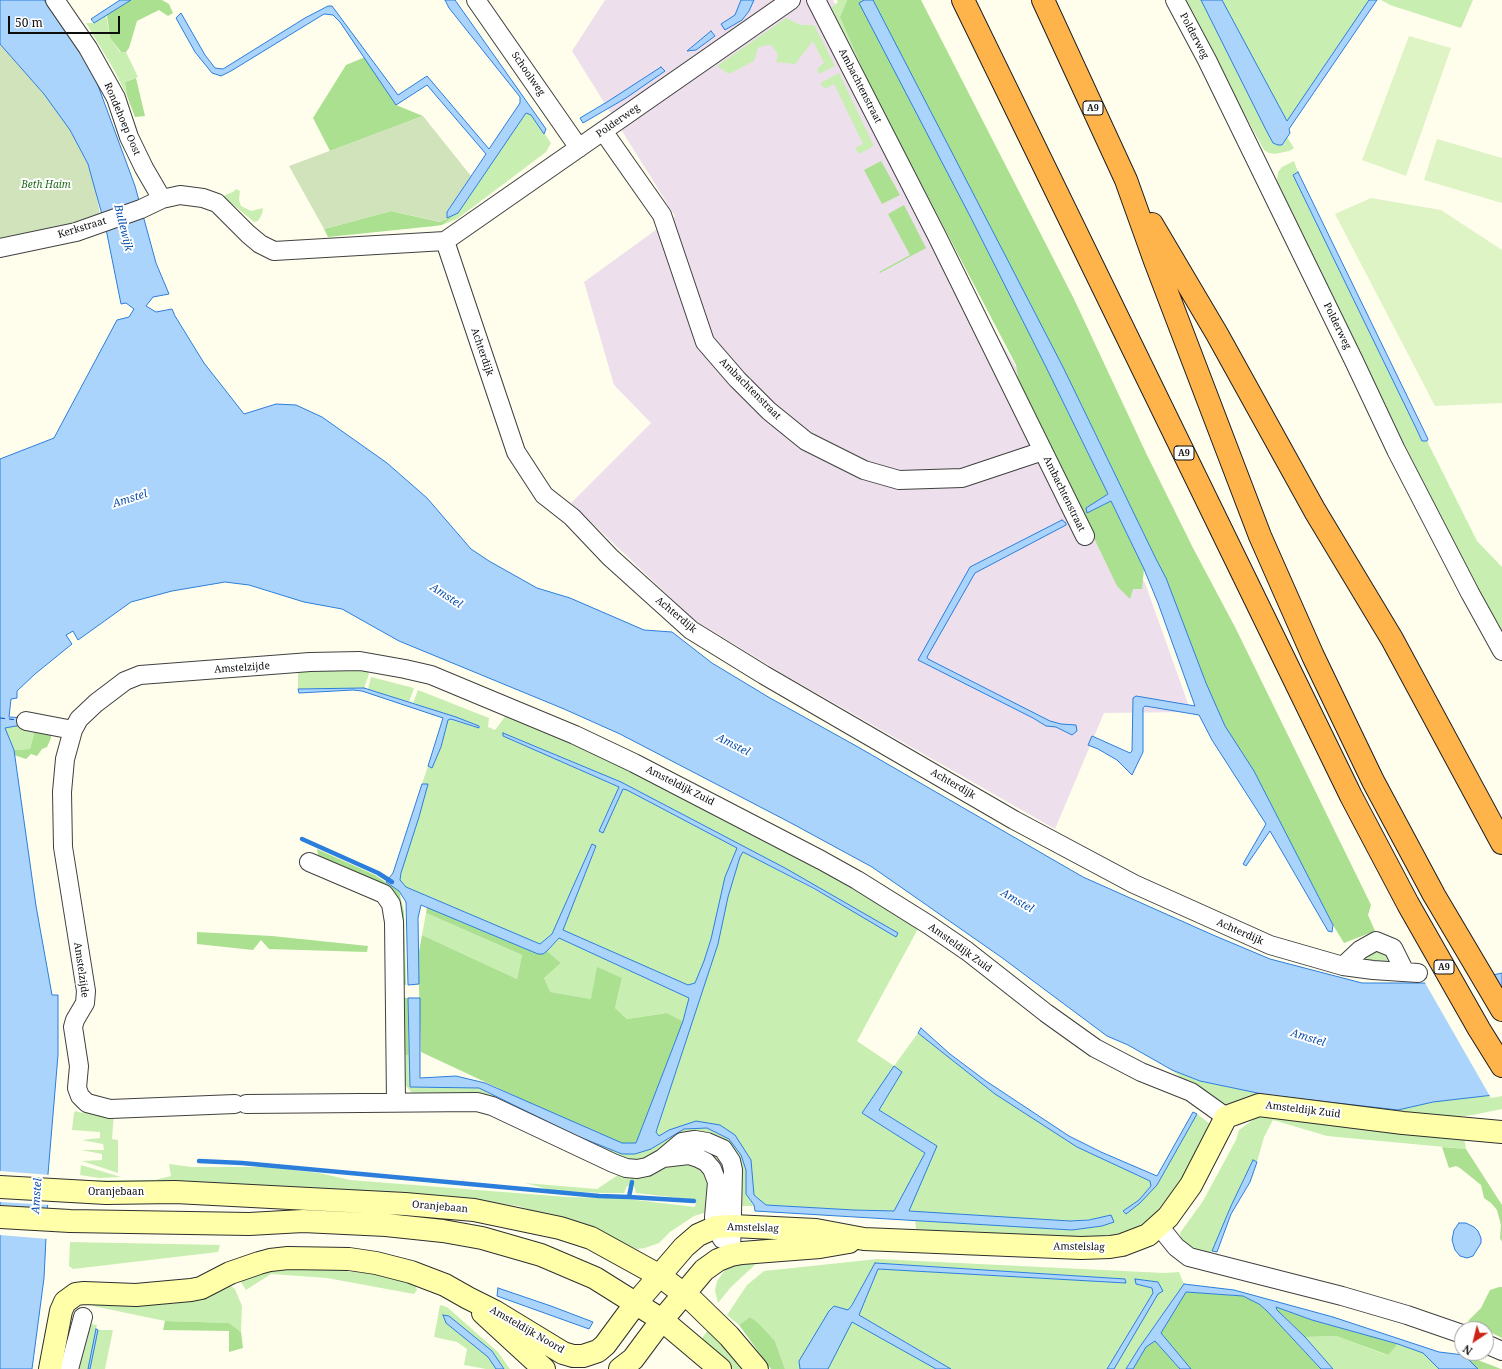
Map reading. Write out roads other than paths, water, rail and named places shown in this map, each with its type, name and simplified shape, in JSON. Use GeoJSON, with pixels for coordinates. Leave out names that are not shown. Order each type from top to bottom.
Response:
{"type":"FeatureCollection","features":[{"type":"Feature","properties":{"kind":"highway","name":"A9"},"geometry":{"type":"LineString","coordinates":[[963,0],[1350,796],[1408,904],[1479,1029],[1502,1066]]}},
{"type":"Feature","properties":{"kind":"highway","name":"A9"},"geometry":{"type":"LineString","coordinates":[[1043,0],[1126,180],[1155,261],[1260,536],[1314,656],[1367,767],[1434,895],[1502,1010]]}},
{"type":"Feature","properties":{"kind":"highway","name":"A9"},"geometry":{"type":"LineString","coordinates":[[1126,180],[1217,334],[1315,511],[1392,639],[1501,841]]}},
{"type":"Feature","properties":{"kind":"street","name":"Rondehoep Oost"},"geometry":{"type":"LineString","coordinates":[[55,0],[88,48],[116,98],[129,137],[144,168],[162,199]]}},
{"type":"Feature","properties":{"kind":"street","name":"Schoolweg"},"geometry":{"type":"LineString","coordinates":[[476,0],[579,148]]}},
{"type":"Feature","properties":{"kind":"street","name":"Polderweg"},"geometry":{"type":"LineString","coordinates":[[445,241],[791,0]]}},
{"type":"Feature","properties":{"kind":"street","name":"Ambachtenstraat"},"geometry":{"type":"LineString","coordinates":[[816,0],[943,249],[1085,536]]}},
{"type":"Feature","properties":{"kind":"street","name":"Polderweg"},"geometry":{"type":"LineString","coordinates":[[1175,0],[1214,74],[1396,450],[1470,593],[1502,651]]}},
{"type":"Feature","properties":{"kind":"street","name":"Ambachtenstraat"},"geometry":{"type":"LineString","coordinates":[[603,131],[662,215],[705,342],[769,411],[806,441],[864,470],[899,480],[962,478],[1043,451]]}},
{"type":"Feature","properties":{"kind":"street"},"geometry":{"type":"LineString","coordinates":[[162,199],[180,195],[203,198],[217,203],[248,234],[260,244],[274,251],[445,241]]}},
{"type":"Feature","properties":{"kind":"street","name":"Kerkstraat"},"geometry":{"type":"LineString","coordinates":[[0,248],[76,232],[141,209],[162,199]]}},
{"type":"Feature","properties":{"kind":"street","name":"Achterdijk"},"geometry":{"type":"LineString","coordinates":[[445,241],[516,452],[544,494],[572,517],[610,557],[692,630],[771,679],[1008,816],[1134,884],[1270,945],[1343,966],[1373,970],[1411,972],[1393,948],[1376,941],[1360,950],[1343,966]]}},
{"type":"Feature","properties":{"kind":"street","name":"Amstelzijde"},"geometry":{"type":"LineString","coordinates":[[431,675],[360,661],[310,662],[140,675],[125,681],[96,703],[79,719],[73,730],[65,759],[62,792],[63,847],[86,991],[86,1003],[75,1020],[73,1027],[79,1066],[77,1088],[80,1096],[87,1102],[110,1109],[240,1104],[477,1102],[485,1104],[626,1168],[636,1169],[647,1167],[662,1158],[682,1142],[695,1140],[707,1142],[723,1149],[731,1161],[733,1170],[724,1227],[731,1255]]}},
{"type":"Feature","properties":{"kind":"street","name":"Amsteldijk Zuid"},"geometry":{"type":"LineString","coordinates":[[431,675],[575,735],[640,766],[857,880],[929,925],[967,951],[1046,1013],[1095,1048],[1141,1072],[1191,1092],[1226,1117],[1259,1105],[1403,1123],[1502,1132]]}},
{"type":"Feature","properties":{"kind":"street"},"geometry":{"type":"LineString","coordinates":[[26,721],[73,730]]}},
{"type":"Feature","properties":{"kind":"street"},"geometry":{"type":"LineString","coordinates":[[309,862],[384,894],[391,904],[394,922],[396,1102]]}},
{"type":"Feature","properties":{"kind":"street","name":"Amstelslag"},"geometry":{"type":"LineString","coordinates":[[636,1304],[660,1276],[668,1263],[684,1247],[698,1235],[724,1227],[816,1230],[864,1239],[1081,1248],[1122,1245],[1148,1235],[1168,1217],[1177,1206],[1191,1185],[1226,1117]]}},
{"type":"Feature","properties":{"kind":"street","name":"Oranjebaan"},"geometry":{"type":"LineString","coordinates":[[0,1187],[71,1192],[175,1192],[406,1204],[474,1210],[560,1228],[591,1238],[660,1276],[693,1301],[730,1336],[757,1369]]}},
{"type":"Feature","properties":{"kind":"street"},"geometry":{"type":"LineString","coordinates":[[0,1217],[70,1221],[249,1224],[303,1221],[386,1225],[443,1231],[482,1238],[541,1255],[595,1278],[662,1320],[720,1369]]}},
{"type":"Feature","properties":{"kind":"street"},"geometry":{"type":"LineString","coordinates":[[1159,1226],[1176,1247],[1189,1257],[1350,1298],[1454,1331]]}},
{"type":"Feature","properties":{"kind":"street","name":"Amstelslag"},"geometry":{"type":"LineString","coordinates":[[662,1320],[704,1270],[718,1260],[742,1253],[820,1247],[864,1239]]}},
{"type":"Feature","properties":{"kind":"street","name":"Amsteldijk Noord"},"geometry":{"type":"LineString","coordinates":[[50,1369],[61,1311],[65,1302],[76,1294],[136,1295],[191,1290],[215,1282],[230,1273],[270,1260],[288,1258],[349,1259],[376,1263],[427,1277],[507,1317],[554,1348],[573,1356],[583,1356],[598,1351],[605,1345],[636,1304]]}},
{"type":"Feature","properties":{"kind":"street","name":"Amsteldijk Noord"},"geometry":{"type":"LineString","coordinates":[[468,1298],[490,1321],[544,1369]]}},
{"type":"Feature","properties":{"kind":"street"},"geometry":{"type":"LineString","coordinates":[[69,1369],[83,1316]]}},
{"type":"Feature","properties":{"kind":"street"},"geometry":{"type":"LineString","coordinates":[[620,1369],[634,1359],[662,1320]]}},
{"type":"Feature","properties":{"kind":"water"},"geometry":{"type":"Polygon","coordinates":[[[0,0],[44,0],[93,72],[135,186],[156,263],[169,294],[153,297],[146,306],[156,312],[172,309],[204,363],[244,414],[276,404],[296,405],[322,417],[387,463],[427,498],[471,549],[489,561],[537,588],[570,598],[644,630],[672,632],[712,663],[770,698],[1083,877],[1213,935],[1270,959],[1362,983],[1430,983],[1443,986],[1502,973],[1502,1094],[1433,1102],[1398,1110],[1267,1095],[1200,1081],[1172,1070],[1128,1045],[1107,1036],[1001,957],[872,867],[620,734],[564,709],[399,641],[342,609],[304,602],[249,585],[225,582],[172,591],[131,602],[78,640],[73,631],[66,635],[72,644],[35,674],[17,691],[17,698],[11,699],[9,717],[27,718],[26,726],[5,728],[14,750],[36,906],[52,995],[58,995],[58,1055],[47,1186],[48,1198],[44,1278],[32,1369],[0,1369],[0,459],[54,438],[117,320],[129,317],[134,309],[126,303],[121,304],[106,229],[88,164],[70,130],[44,94],[0,44],[0,0]]]}},
{"type":"Feature","properties":{"kind":"water"},"geometry":{"type":"Polygon","coordinates":[[[120,0],[131,0],[94,23],[91,19],[120,0]]]}},
{"type":"Feature","properties":{"kind":"water"},"geometry":{"type":"Polygon","coordinates":[[[445,0],[455,0],[546,129],[544,134],[531,115],[526,113],[458,213],[447,218],[447,212],[486,154],[427,85],[396,105],[340,22],[333,15],[324,14],[221,76],[212,73],[195,52],[176,18],[181,13],[205,55],[215,68],[223,69],[305,18],[328,6],[332,6],[398,95],[427,76],[489,149],[520,103],[520,97],[449,8],[445,0]]]}},
{"type":"Feature","properties":{"kind":"water"},"geometry":{"type":"Polygon","coordinates":[[[741,0],[754,0],[749,11],[742,20],[725,30],[721,24],[735,15],[741,0]]]}},
{"type":"Feature","properties":{"kind":"water"},"geometry":{"type":"Polygon","coordinates":[[[864,0],[873,0],[1063,367],[1166,578],[1206,683],[1225,726],[1254,771],[1333,925],[1332,932],[1328,931],[1270,831],[1246,866],[1243,864],[1266,824],[1212,740],[1199,715],[1145,706],[1143,708],[1143,752],[1132,775],[1117,760],[1088,745],[1092,736],[1130,753],[1132,751],[1133,698],[1136,696],[1195,706],[1158,603],[1144,569],[1111,501],[1087,513],[1086,508],[1108,494],[971,218],[859,3],[864,0]]]}},
{"type":"Feature","properties":{"kind":"water"},"geometry":{"type":"Polygon","coordinates":[[[1201,0],[1222,0],[1287,121],[1369,0],[1377,0],[1289,129],[1290,133],[1282,145],[1278,145],[1273,143],[1265,128],[1201,0]]]}},
{"type":"Feature","properties":{"kind":"water"},"geometry":{"type":"Polygon","coordinates":[[[711,31],[715,36],[696,50],[687,51],[711,31]]]}},
{"type":"Feature","properties":{"kind":"water"},"geometry":{"type":"Polygon","coordinates":[[[661,67],[665,71],[626,98],[583,123],[580,118],[661,67]]]}},
{"type":"Feature","properties":{"kind":"water"},"geometry":{"type":"Polygon","coordinates":[[[1298,172],[1428,439],[1427,441],[1422,441],[1293,175],[1298,172]]]}},
{"type":"Feature","properties":{"kind":"water"},"geometry":{"type":"Polygon","coordinates":[[[1062,520],[1066,523],[1066,525],[975,573],[927,657],[928,659],[1050,721],[1061,724],[1076,725],[1077,731],[1072,735],[1056,727],[1046,726],[918,660],[970,567],[1062,520]]]}},
{"type":"Feature","properties":{"kind":"water"},"geometry":{"type":"Polygon","coordinates":[[[364,688],[456,717],[479,726],[479,728],[451,719],[448,720],[441,747],[432,768],[428,766],[443,718],[362,691],[353,690],[299,693],[298,689],[364,688]]]}},
{"type":"Feature","properties":{"kind":"water"},"geometry":{"type":"Polygon","coordinates":[[[503,733],[621,782],[785,868],[898,933],[896,937],[815,889],[743,852],[740,857],[728,897],[718,944],[656,1132],[659,1136],[669,1130],[696,1121],[720,1125],[735,1135],[751,1160],[754,1195],[766,1205],[894,1211],[925,1153],[862,1113],[894,1066],[902,1072],[879,1110],[937,1146],[909,1211],[1070,1221],[1089,1220],[1111,1215],[1114,1222],[1102,1226],[1072,1230],[755,1211],[754,1205],[746,1194],[746,1170],[741,1155],[729,1139],[707,1128],[684,1129],[651,1149],[635,1154],[622,1154],[577,1136],[479,1088],[410,1087],[408,998],[420,998],[420,1078],[456,1076],[485,1083],[622,1143],[636,1143],[683,1021],[689,998],[559,938],[547,951],[543,954],[538,954],[421,905],[418,918],[419,984],[408,985],[406,902],[399,891],[386,882],[393,873],[422,784],[428,784],[401,873],[400,880],[406,887],[540,944],[552,934],[592,844],[596,846],[563,930],[688,985],[695,983],[704,961],[711,939],[725,877],[737,848],[623,789],[603,833],[599,831],[619,787],[503,736],[503,733]]]}},
{"type":"Feature","properties":{"kind":"water"},"geometry":{"type":"Polygon","coordinates":[[[921,1028],[950,1054],[986,1081],[1069,1136],[1101,1152],[1157,1176],[1193,1112],[1197,1114],[1157,1185],[1140,1203],[1126,1214],[1123,1211],[1139,1200],[1151,1186],[1150,1181],[1077,1147],[995,1094],[918,1033],[921,1028]]]}},
{"type":"Feature","properties":{"kind":"water"},"geometry":{"type":"Polygon","coordinates":[[[1253,1160],[1257,1162],[1250,1182],[1231,1214],[1217,1252],[1212,1251],[1231,1206],[1253,1160]]]}},
{"type":"Feature","properties":{"kind":"water"},"geometry":{"type":"Polygon","coordinates":[[[1459,1223],[1466,1223],[1474,1227],[1478,1231],[1481,1238],[1481,1243],[1473,1256],[1467,1258],[1460,1256],[1455,1250],[1452,1240],[1454,1230],[1459,1223]]]}},
{"type":"Feature","properties":{"kind":"water"},"geometry":{"type":"Polygon","coordinates":[[[875,1263],[1125,1279],[1126,1283],[878,1269],[859,1315],[951,1369],[936,1369],[852,1322],[828,1369],[800,1369],[799,1361],[829,1311],[834,1306],[848,1310],[875,1263]]]}},
{"type":"Feature","properties":{"kind":"water"},"geometry":{"type":"Polygon","coordinates":[[[1135,1279],[1158,1282],[1163,1291],[1158,1294],[1114,1369],[1107,1369],[1153,1293],[1152,1288],[1136,1284],[1135,1279]]]}},
{"type":"Feature","properties":{"kind":"water"},"geometry":{"type":"Polygon","coordinates":[[[1184,1284],[1234,1290],[1333,1317],[1439,1352],[1454,1354],[1454,1361],[1470,1361],[1478,1369],[1439,1369],[1423,1353],[1398,1344],[1312,1320],[1276,1307],[1277,1310],[1305,1337],[1333,1369],[1321,1369],[1259,1304],[1243,1296],[1186,1292],[1161,1333],[1191,1369],[1180,1369],[1155,1341],[1146,1347],[1133,1369],[1126,1369],[1184,1284]]]}},
{"type":"Feature","properties":{"kind":"water"},"geometry":{"type":"Polygon","coordinates":[[[498,1288],[593,1322],[589,1329],[497,1296],[498,1288]]]}},
{"type":"Feature","properties":{"kind":"water"},"geometry":{"type":"Polygon","coordinates":[[[443,1315],[449,1316],[492,1351],[504,1369],[496,1369],[488,1357],[446,1323],[443,1315]]]}},
{"type":"Feature","properties":{"kind":"water"},"geometry":{"type":"Polygon","coordinates":[[[96,1329],[98,1330],[90,1369],[88,1369],[96,1329]]]}},
{"type":"Feature","properties":{"kind":"waterway"},"geometry":{"type":"LineString","coordinates":[[302,839],[378,873],[392,882]]}},
{"type":"Feature","properties":{"kind":"waterway"},"geometry":{"type":"LineString","coordinates":[[199,1161],[242,1163],[599,1196],[694,1201]]}},
{"type":"Feature","properties":{"kind":"waterway"},"geometry":{"type":"LineString","coordinates":[[629,1197],[632,1182]]}},
{"type":"Feature","properties":{"kind":"park label","name":"Beth Haim"},"geometry":{"type":"Point","coordinates":[46,185]}},
{"type":"Feature","properties":{"kind":"water label","name":"Bullewijk"},"geometry":{"type":"Point","coordinates":[123,228]}},
{"type":"Feature","properties":{"kind":"water label","name":"Amstel"},"geometry":{"type":"Point","coordinates":[130,499]}},
{"type":"Feature","properties":{"kind":"water label","name":"Amstel"},"geometry":{"type":"Point","coordinates":[446,596]}},
{"type":"Feature","properties":{"kind":"water label","name":"Amstel"},"geometry":{"type":"Point","coordinates":[733,745]}},
{"type":"Feature","properties":{"kind":"water label","name":"Amstel"},"geometry":{"type":"Point","coordinates":[1017,901]}},
{"type":"Feature","properties":{"kind":"water label","name":"Amstel"},"geometry":{"type":"Point","coordinates":[1308,1038]}},
{"type":"Feature","properties":{"kind":"water label","name":"Amstel"},"geometry":{"type":"Point","coordinates":[37,1196]}}]}
